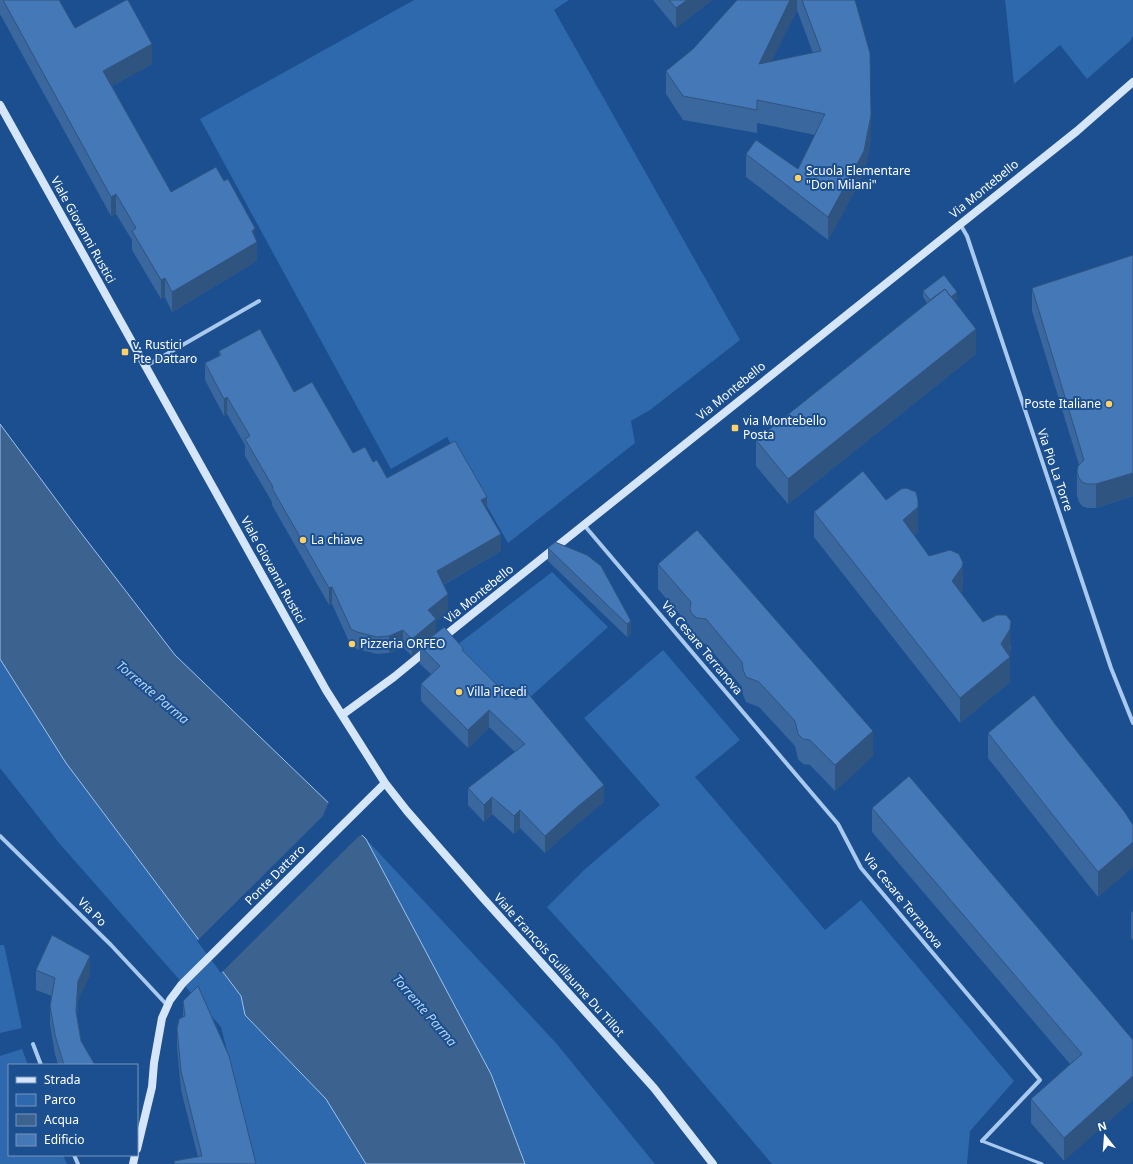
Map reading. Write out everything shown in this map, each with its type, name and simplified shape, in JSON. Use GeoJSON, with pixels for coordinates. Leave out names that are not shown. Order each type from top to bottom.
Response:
{"type":"FeatureCollection","features":[{"type":"Feature","properties":{"kind":"street","name":"Via Montebello"},"geometry":{"type":"LineString","coordinates":[[342,715],[390,680],[434,645],[1091,119],[1133,82]]}},
{"type":"Feature","properties":{"kind":"street","name":"Viale Giovanni Rustici"},"geometry":{"type":"LineString","coordinates":[[0,105],[326,690],[385,783]]}},
{"type":"Feature","properties":{"kind":"street","name":"Via Pio La Torre"},"geometry":{"type":"LineString","coordinates":[[959,224],[967,236],[1112,668],[1133,723]]}},
{"type":"Feature","properties":{"kind":"street"},"geometry":{"type":"LineString","coordinates":[[146,366],[259,300]]}},
{"type":"Feature","properties":{"kind":"street","name":"Via Cesare Terranova"},"geometry":{"type":"LineString","coordinates":[[584,524],[838,824],[861,868],[1040,1080],[982,1141]]}},
{"type":"Feature","properties":{"kind":"street","name":"Ponte Dattaro"},"geometry":{"type":"LineString","coordinates":[[138,1145],[150,1094],[161,1025],[170,1000],[182,984],[385,783]]}},
{"type":"Feature","properties":{"kind":"street","name":"Viale Francois Guillaume Du Tillot"},"geometry":{"type":"LineString","coordinates":[[385,783],[407,811],[654,1088],[713,1164]]}},
{"type":"Feature","properties":{"kind":"street","name":"Via Po"},"geometry":{"type":"LineString","coordinates":[[0,836],[106,940],[167,1006]]}},
{"type":"Feature","properties":{"kind":"street"},"geometry":{"type":"LineString","coordinates":[[34,1044],[41,1064]]}},
{"type":"Feature","properties":{"kind":"lane","name":"Via Cesare Terranova"},"geometry":{"type":"LineString","coordinates":[[982,1141],[1042,1164]]}},
{"type":"Feature","properties":{"kind":"green space"},"geometry":{"type":"Polygon","coordinates":[[[414,0],[569,0],[554,10],[740,340],[650,410],[631,421],[635,443],[508,543],[447,437],[391,469],[200,119],[414,0]]]}},
{"type":"Feature","properties":{"kind":"green space"},"geometry":{"type":"Polygon","coordinates":[[[1005,0],[1133,0],[1133,36],[1130,41],[1087,79],[1060,45],[1014,84],[1005,0]]]}},
{"type":"Feature","properties":{"kind":"green space"},"geometry":{"type":"Polygon","coordinates":[[[552,572],[608,627],[518,708],[453,648],[552,572]]]}},
{"type":"Feature","properties":{"kind":"green space"},"geometry":{"type":"Polygon","coordinates":[[[663,650],[740,740],[695,777],[825,930],[861,900],[1014,1081],[970,1131],[967,1164],[772,1164],[657,1029],[547,907],[584,870],[660,805],[584,718],[663,650]]]}},
{"type":"Feature","properties":{"kind":"green space"},"geometry":{"type":"Polygon","coordinates":[[[0,659],[66,763],[241,996],[245,1015],[326,1099],[366,1164],[256,1164],[221,1027],[59,843],[0,768],[0,659]]]}},
{"type":"Feature","properties":{"kind":"green space"},"geometry":{"type":"Polygon","coordinates":[[[366,839],[556,1043],[655,1164],[525,1164],[491,1074],[366,839]]]}},
{"type":"Feature","properties":{"kind":"green space"},"geometry":{"type":"Polygon","coordinates":[[[0,945],[4,945],[22,1028],[0,1033],[0,945]]]}},
{"type":"Feature","properties":{"kind":"green space"},"geometry":{"type":"Polygon","coordinates":[[[22,1049],[28,1064],[8,1064],[8,1156],[63,1156],[67,1164],[0,1164],[0,1056],[22,1049]]]}},
{"type":"Feature","properties":{"kind":"water","name":"Torrente Parma"},"geometry":{"type":"Polygon","coordinates":[[[0,424],[75,525],[175,655],[366,839],[491,1074],[525,1164],[366,1164],[326,1099],[245,1015],[241,996],[66,763],[0,659],[0,424]]]}},
{"type":"Feature","properties":{"kind":"pier"},"geometry":{"type":"Polygon","coordinates":[[[329,801],[363,834],[358,837],[221,973],[197,941],[323,816],[329,801]]]}},
{"type":"Feature","properties":{"kind":"building"},"geometry":{"type":"Polygon","coordinates":[[[3,0],[59,0],[75,28],[128,0],[152,44],[103,71],[171,192],[216,167],[224,181],[228,179],[255,228],[252,231],[257,242],[172,292],[165,278],[161,280],[132,231],[136,228],[116,194],[111,197],[3,0]]]}},
{"type":"Feature","properties":{"kind":"building"},"geometry":{"type":"Polygon","coordinates":[[[669,0],[687,0],[676,8],[669,0]]]}},
{"type":"Feature","properties":{"kind":"building"},"geometry":{"type":"Polygon","coordinates":[[[737,0],[790,0],[759,64],[821,51],[802,0],[855,0],[870,53],[871,115],[864,151],[828,217],[746,154],[756,140],[798,169],[825,114],[757,100],[757,110],[683,96],[666,71],[693,49],[737,0]]]}},
{"type":"Feature","properties":{"kind":"building"},"geometry":{"type":"Polygon","coordinates":[[[1133,255],[1133,473],[1096,484],[1087,484],[1082,482],[1077,472],[1078,466],[1084,460],[1032,288],[1133,255]]]}},
{"type":"Feature","properties":{"kind":"building"},"geometry":{"type":"Polygon","coordinates":[[[944,275],[957,292],[951,297],[945,289],[930,300],[923,291],[944,275]]]}},
{"type":"Feature","properties":{"kind":"building"},"geometry":{"type":"Polygon","coordinates":[[[945,289],[976,329],[788,479],[756,440],[945,289]]]}},
{"type":"Feature","properties":{"kind":"building"},"geometry":{"type":"Polygon","coordinates":[[[260,329],[294,392],[312,382],[353,453],[365,447],[373,462],[377,460],[387,478],[455,441],[487,497],[481,500],[501,534],[437,571],[448,594],[428,610],[436,619],[412,639],[403,630],[389,636],[377,637],[351,629],[332,587],[329,588],[245,439],[250,436],[227,397],[224,399],[205,363],[221,355],[219,351],[260,329]]]}},
{"type":"Feature","properties":{"kind":"building"},"geometry":{"type":"Polygon","coordinates":[[[863,471],[886,500],[901,489],[906,488],[916,492],[918,507],[903,520],[929,556],[950,550],[959,554],[963,563],[962,567],[952,581],[983,622],[997,615],[1006,615],[1011,621],[1010,629],[1001,644],[1010,657],[960,698],[814,512],[863,471]]]}},
{"type":"Feature","properties":{"kind":"building"},"geometry":{"type":"Polygon","coordinates":[[[697,530],[873,731],[835,765],[810,740],[803,739],[798,734],[795,721],[759,682],[746,677],[742,662],[706,619],[697,618],[691,613],[691,602],[658,564],[697,530]]]}},
{"type":"Feature","properties":{"kind":"building"},"geometry":{"type":"Polygon","coordinates":[[[555,542],[587,555],[601,566],[631,621],[627,624],[548,548],[555,542]]]}},
{"type":"Feature","properties":{"kind":"building"},"geometry":{"type":"Polygon","coordinates":[[[444,627],[463,648],[462,650],[501,689],[503,687],[516,700],[526,691],[604,785],[545,836],[520,810],[514,816],[492,797],[484,805],[468,788],[525,744],[489,710],[468,730],[421,684],[440,666],[420,646],[444,627]]]}},
{"type":"Feature","properties":{"kind":"building"},"geometry":{"type":"Polygon","coordinates":[[[1034,695],[1124,811],[1133,825],[1133,842],[1098,872],[988,733],[1034,695]]]}},
{"type":"Feature","properties":{"kind":"building"},"geometry":{"type":"Polygon","coordinates":[[[909,776],[1133,1040],[1133,1076],[1064,1138],[1031,1099],[1082,1054],[872,808],[909,776]]]}},
{"type":"Feature","properties":{"kind":"building"},"geometry":{"type":"Polygon","coordinates":[[[52,935],[90,956],[78,981],[76,1011],[81,1041],[94,1064],[64,1064],[55,1035],[50,1006],[55,978],[36,970],[52,935]]]}},
{"type":"Feature","properties":{"kind":"building"},"geometry":{"type":"Polygon","coordinates":[[[198,986],[229,1056],[256,1164],[175,1164],[174,1161],[202,1156],[181,1071],[177,1029],[179,1019],[185,1016],[183,1001],[198,986]]]}},
{"type":"Feature","properties":{"kind":"place","name":"Scuola Elementare \"Don Milani\""},"geometry":{"type":"Point","coordinates":[798,178]}},
{"type":"Feature","properties":{"kind":"place","name":"v. Rustici Pte Dattaro"},"geometry":{"type":"Point","coordinates":[125,352]}},
{"type":"Feature","properties":{"kind":"place","name":"Poste Italiane"},"geometry":{"type":"Point","coordinates":[1109,404]}},
{"type":"Feature","properties":{"kind":"place","name":"via Montebello Posta"},"geometry":{"type":"Point","coordinates":[735,428]}},
{"type":"Feature","properties":{"kind":"place","name":"La chiave"},"geometry":{"type":"Point","coordinates":[303,540]}},
{"type":"Feature","properties":{"kind":"place","name":"Pizzeria ORFEO"},"geometry":{"type":"Point","coordinates":[352,644]}},
{"type":"Feature","properties":{"kind":"place","name":"Villa Picedi"},"geometry":{"type":"Point","coordinates":[459,692]}}]}
